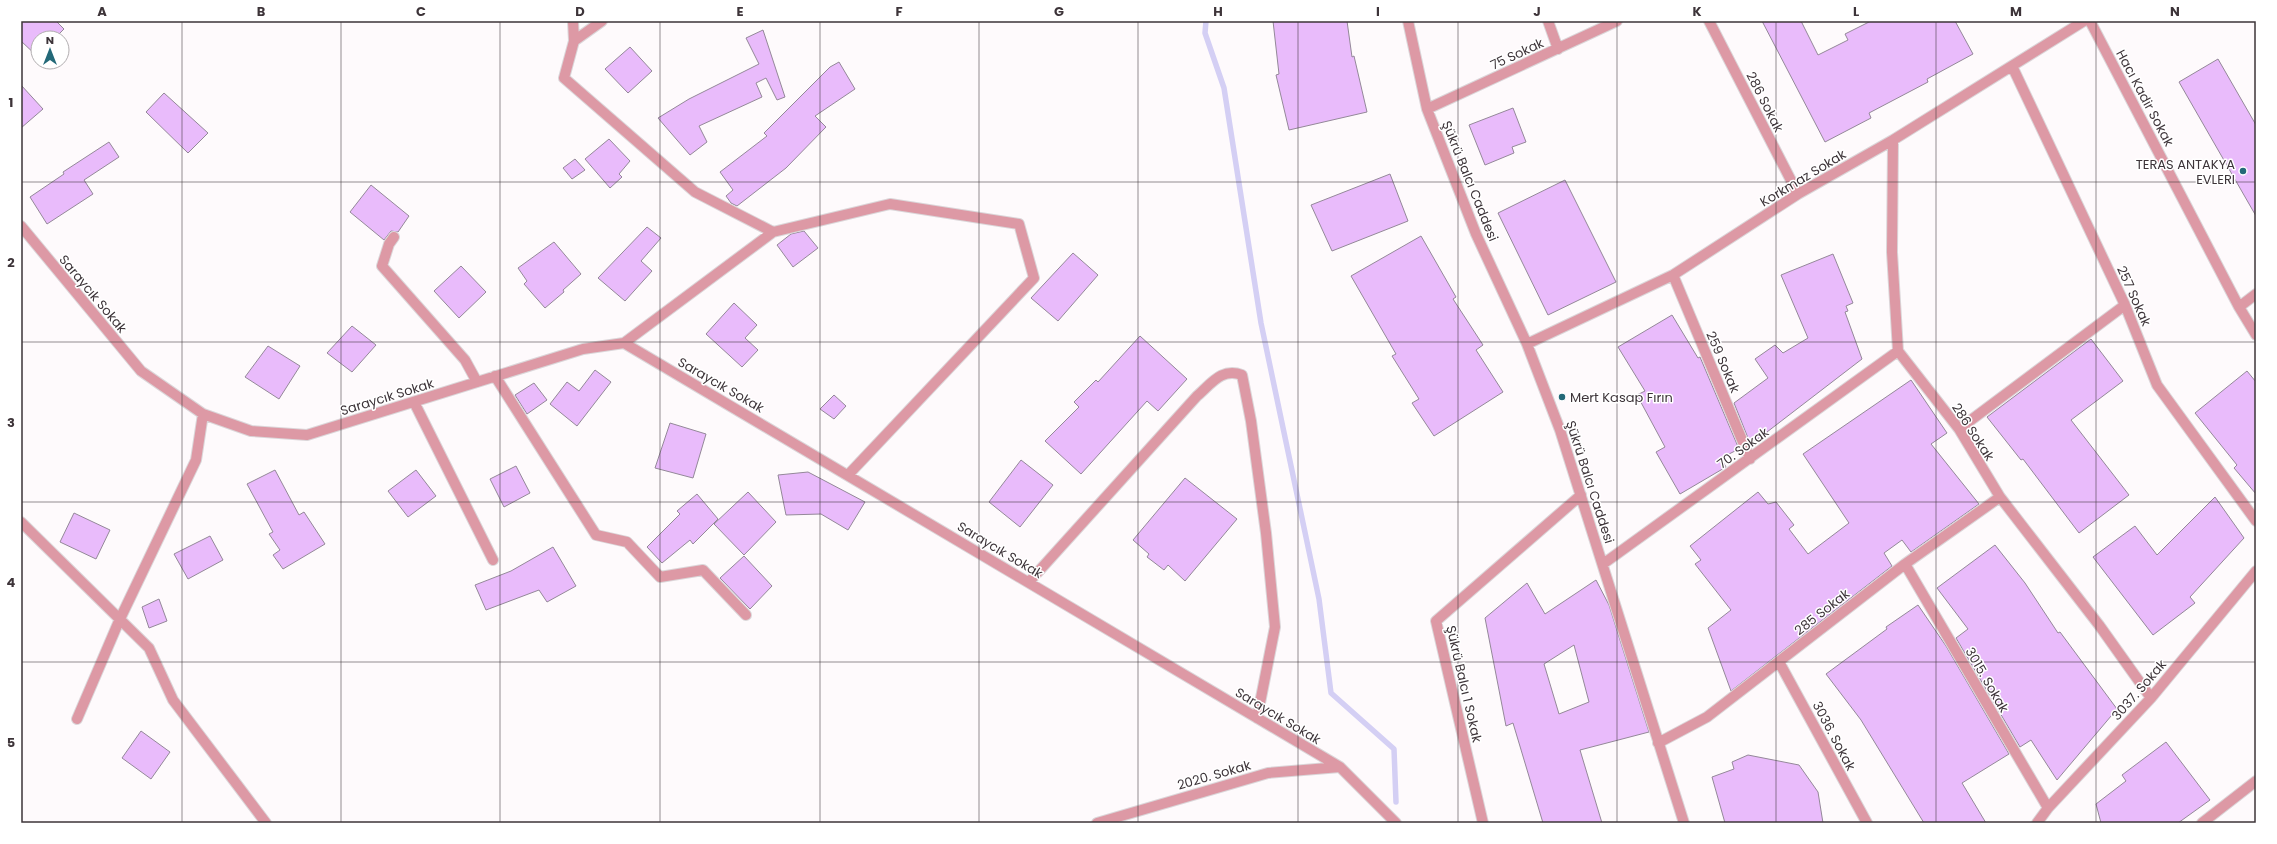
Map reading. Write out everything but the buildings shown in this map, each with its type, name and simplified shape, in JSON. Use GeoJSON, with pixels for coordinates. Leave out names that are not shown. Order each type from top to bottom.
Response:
{"type":"FeatureCollection","features":[{"type":"Feature","properties":{"kind":"street"},"geometry":{"type":"LineString","coordinates":[[573,21],[574,41],[564,78],[695,192],[773,232]]}},
{"type":"Feature","properties":{"kind":"street"},"geometry":{"type":"LineString","coordinates":[[574,41],[602,21]]}},
{"type":"Feature","properties":{"kind":"street","name":"Şükrü Balcı Caddesi"},"geometry":{"type":"LineString","coordinates":[[1408,21],[1427,109],[1476,234],[1527,344],[1560,430],[1684,823]]}},
{"type":"Feature","properties":{"kind":"street"},"geometry":{"type":"LineString","coordinates":[[1548,21],[1558,49]]}},
{"type":"Feature","properties":{"kind":"street","name":"75 Sokak"},"geometry":{"type":"LineString","coordinates":[[1427,109],[1617,21]]}},
{"type":"Feature","properties":{"kind":"street","name":"286 Sokak"},"geometry":{"type":"LineString","coordinates":[[1709,21],[1798,194]]}},
{"type":"Feature","properties":{"kind":"street","name":"Korkmaz Sokak"},"geometry":{"type":"LineString","coordinates":[[1527,344],[1673,275],[1798,194],[1892,140],[2084,21]]}},
{"type":"Feature","properties":{"kind":"street","name":"Hacı Kadir Sokak"},"geometry":{"type":"LineString","coordinates":[[2090,21],[2239,307],[2256,335]]}},
{"type":"Feature","properties":{"kind":"street","name":"257 Sokak"},"geometry":{"type":"LineString","coordinates":[[2012,66],[2125,305],[2157,385],[2256,521]]}},
{"type":"Feature","properties":{"kind":"street"},"geometry":{"type":"LineString","coordinates":[[1892,140],[1892,252],[1898,351]]}},
{"type":"Feature","properties":{"kind":"street"},"geometry":{"type":"LineString","coordinates":[[624,343],[773,232],[890,204],[1018,224],[1034,278],[848,475]]}},
{"type":"Feature","properties":{"kind":"street","name":"Saraycık Sokak"},"geometry":{"type":"LineString","coordinates":[[21,226],[141,371],[203,414],[251,431],[307,435],[583,349],[624,343],[1340,767],[1396,823]]}},
{"type":"Feature","properties":{"kind":"street"},"geometry":{"type":"LineString","coordinates":[[394,237],[382,266],[465,360],[477,382]]}},
{"type":"Feature","properties":{"kind":"street","name":"259 Sokak"},"geometry":{"type":"LineString","coordinates":[[1673,275],[1750,459]]}},
{"type":"Feature","properties":{"kind":"street"},"geometry":{"type":"LineString","coordinates":[[2239,307],[2256,294]]}},
{"type":"Feature","properties":{"kind":"street"},"geometry":{"type":"LineString","coordinates":[[1959,430],[2125,305]]}},
{"type":"Feature","properties":{"kind":"street","name":"286 Sokak"},"geometry":{"type":"LineString","coordinates":[[1898,351],[1959,430],[2000,497],[2099,625],[2151,698]]}},
{"type":"Feature","properties":{"kind":"street","name":"70. Sokak"},"geometry":{"type":"LineString","coordinates":[[1603,564],[1898,351]]}},
{"type":"Feature","properties":{"kind":"street"},"geometry":{"type":"LineString","coordinates":[[1029,582],[1197,396],[1220,375],[1228,372],[1242,375],[1252,421],[1266,533],[1275,627],[1257,718]]}},
{"type":"Feature","properties":{"kind":"street"},"geometry":{"type":"LineString","coordinates":[[495,376],[596,535],[627,542],[660,577],[703,570],[746,615]]}},
{"type":"Feature","properties":{"kind":"street"},"geometry":{"type":"LineString","coordinates":[[414,402],[493,560]]}},
{"type":"Feature","properties":{"kind":"street"},"geometry":{"type":"LineString","coordinates":[[77,719],[119,621],[196,460],[203,414]]}},
{"type":"Feature","properties":{"kind":"street","name":"Şükrü Balcı 1 Sokak"},"geometry":{"type":"LineString","coordinates":[[1483,823],[1436,621],[1581,495]]}},
{"type":"Feature","properties":{"kind":"street","name":"285 Sokak"},"geometry":{"type":"LineString","coordinates":[[1658,743],[1707,717],[1905,564],[2000,497]]}},
{"type":"Feature","properties":{"kind":"street"},"geometry":{"type":"LineString","coordinates":[[21,522],[119,621],[149,648],[173,700],[266,823]]}},
{"type":"Feature","properties":{"kind":"street","name":"3015. Sokak"},"geometry":{"type":"LineString","coordinates":[[1905,564],[2048,808]]}},
{"type":"Feature","properties":{"kind":"street","name":"3037. Sokak"},"geometry":{"type":"LineString","coordinates":[[2037,823],[2048,808],[2151,698],[2256,571]]}},
{"type":"Feature","properties":{"kind":"street","name":"3036. Sokak"},"geometry":{"type":"LineString","coordinates":[[1778,662],[1867,823]]}},
{"type":"Feature","properties":{"kind":"street","name":"2020. Sokak"},"geometry":{"type":"LineString","coordinates":[[1098,823],[1268,773],[1340,767]]}},
{"type":"Feature","properties":{"kind":"street"},"geometry":{"type":"LineString","coordinates":[[2202,823],[2256,781]]}},
{"type":"Feature","properties":{"kind":"waterway"},"geometry":{"type":"LineString","coordinates":[[1206,21],[1205,33],[1224,88],[1261,323],[1319,599],[1331,693],[1394,749],[1396,802]]}},
{"type":"Feature","properties":{"kind":"place","name":"TERAS ANTAKYA EVLERI"},"geometry":{"type":"Point","coordinates":[2243,171]}},
{"type":"Feature","properties":{"kind":"place","name":"Mert Kasap Fırın"},"geometry":{"type":"Point","coordinates":[1562,397]}}]}
